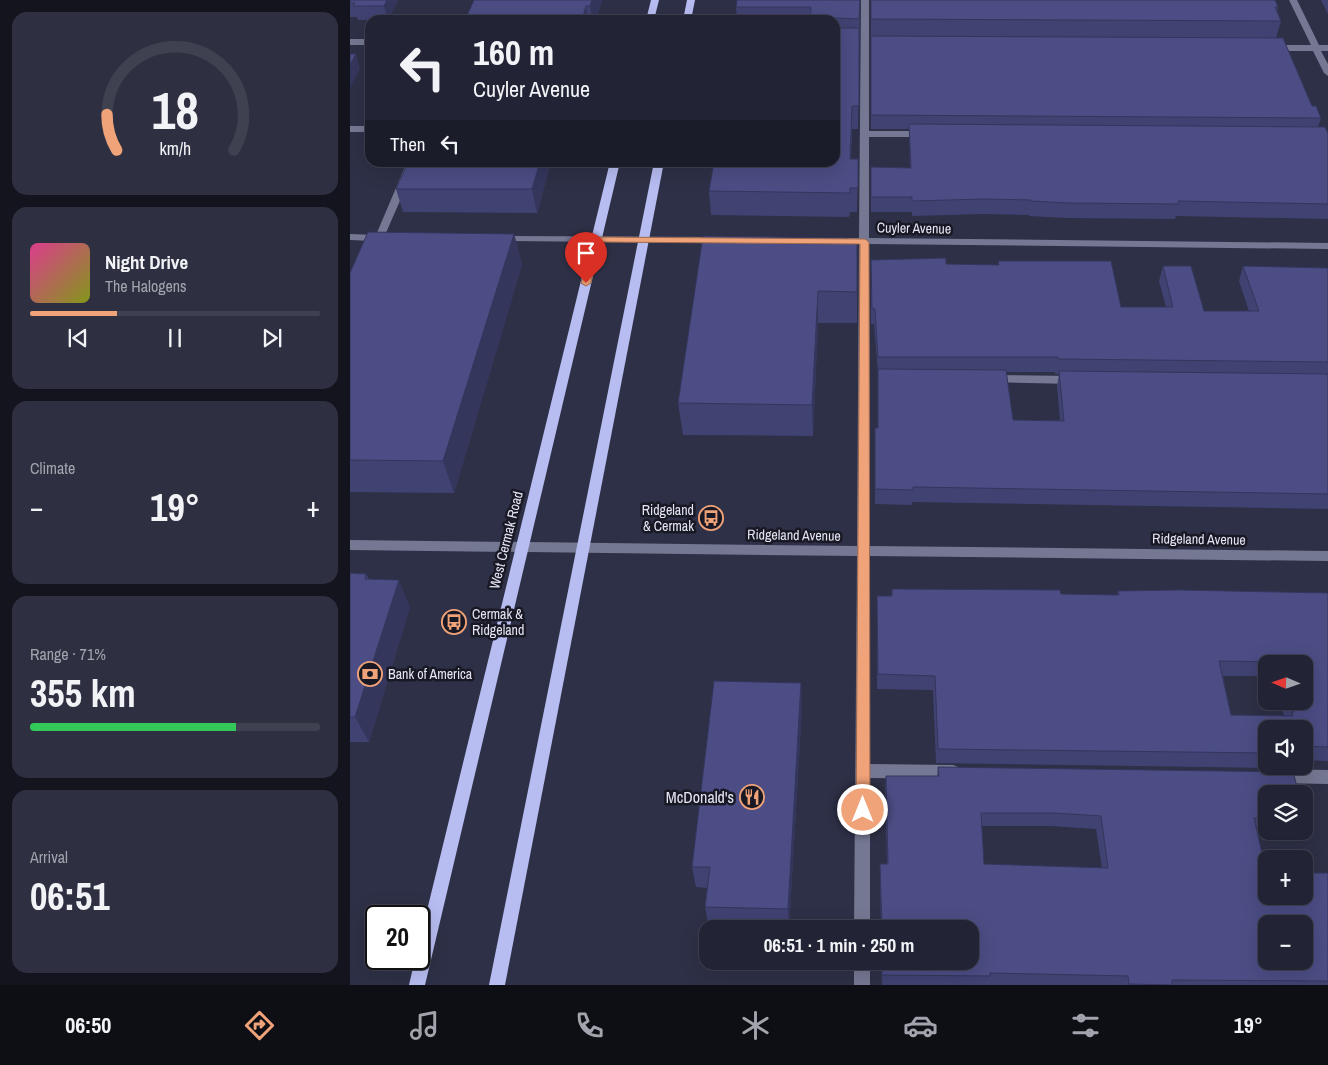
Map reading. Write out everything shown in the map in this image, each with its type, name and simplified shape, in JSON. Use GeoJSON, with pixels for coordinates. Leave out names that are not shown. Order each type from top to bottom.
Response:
{"type":"FeatureCollection","features":[{"type":"Feature","properties":{"kind":"main road"},"geometry":{"type":"LineString","coordinates":[[652,15],[656,0]]}},
{"type":"Feature","properties":{"kind":"main road"},"geometry":{"type":"LineString","coordinates":[[688,15],[691,0]]}},
{"type":"Feature","properties":{"kind":"main road","name":"West Cermak Road"},"geometry":{"type":"LineString","coordinates":[[417,985],[615,167]]}},
{"type":"Feature","properties":{"kind":"main road"},"geometry":{"type":"LineString","coordinates":[[497,985],[658,167]]}},
{"type":"Feature","properties":{"kind":"street"},"geometry":{"type":"LineString","coordinates":[[862,920],[864,551],[869,378],[865,242],[865,0]]}},
{"type":"Feature","properties":{"kind":"street"},"geometry":{"type":"LineString","coordinates":[[1293,0],[1328,73]]}},
{"type":"Feature","properties":{"kind":"street"},"geometry":{"type":"LineString","coordinates":[[350,42],[365,42]]}},
{"type":"Feature","properties":{"kind":"street"},"geometry":{"type":"LineString","coordinates":[[1264,48],[1328,48]]}},
{"type":"Feature","properties":{"kind":"street"},"geometry":{"type":"LineString","coordinates":[[350,129],[365,129]]}},
{"type":"Feature","properties":{"kind":"street"},"geometry":{"type":"LineString","coordinates":[[865,134],[935,134]]}},
{"type":"Feature","properties":{"kind":"street"},"geometry":{"type":"LineString","coordinates":[[373,253],[384,238],[410,167]]}},
{"type":"Feature","properties":{"kind":"street"},"geometry":{"type":"LineString","coordinates":[[350,237],[384,238]]}},
{"type":"Feature","properties":{"kind":"street"},"geometry":{"type":"LineString","coordinates":[[486,238],[732,241]]}},
{"type":"Feature","properties":{"kind":"street","name":"Cuyler Avenue"},"geometry":{"type":"LineString","coordinates":[[817,241],[1328,246]]}},
{"type":"Feature","properties":{"kind":"street"},"geometry":{"type":"LineString","coordinates":[[983,379],[1081,380]]}},
{"type":"Feature","properties":{"kind":"street","name":"Ridgeland Avenue"},"geometry":{"type":"LineString","coordinates":[[350,546],[1328,556]]}},
{"type":"Feature","properties":{"kind":"street"},"geometry":{"type":"LineString","coordinates":[[863,771],[972,772]]}},
{"type":"Feature","properties":{"kind":"street"},"geometry":{"type":"LineString","coordinates":[[1259,776],[1328,777]]}},
{"type":"Feature","properties":{"kind":"street"},"geometry":{"type":"LineString","coordinates":[[862,970],[862,985]]}},
{"type":"Feature","properties":{"kind":"building"},"geometry":{"type":"Polygon","coordinates":[[[350,0],[387,0],[384,6],[353,6],[355,3],[350,3],[350,0]]]}},
{"type":"Feature","properties":{"kind":"building"},"geometry":{"type":"Polygon","coordinates":[[[474,0],[592,0],[590,6],[586,6],[583,15],[467,15],[474,0]]]}},
{"type":"Feature","properties":{"kind":"building"},"geometry":{"type":"Polygon","coordinates":[[[737,0],[860,0],[859,19],[840,18],[840,15],[810,15],[811,7],[736,7],[737,0]]]}},
{"type":"Feature","properties":{"kind":"building"},"geometry":{"type":"Polygon","coordinates":[[[871,0],[1275,0],[1278,7],[1275,7],[1281,21],[871,19],[871,0]]]}},
{"type":"Feature","properties":{"kind":"building"},"geometry":{"type":"Polygon","coordinates":[[[840,28],[859,28],[859,106],[852,106],[850,159],[858,159],[858,188],[850,188],[850,193],[709,191],[713,167],[840,167],[840,28]]]}},
{"type":"Feature","properties":{"kind":"building"},"geometry":{"type":"Polygon","coordinates":[[[871,36],[1283,38],[1312,106],[1316,106],[1321,118],[871,115],[871,36]]]}},
{"type":"Feature","properties":{"kind":"building"},"geometry":{"type":"Polygon","coordinates":[[[350,54],[356,54],[350,65],[350,54]]]}},
{"type":"Feature","properties":{"kind":"building"},"geometry":{"type":"Polygon","coordinates":[[[909,124],[1325,127],[1328,133],[1328,204],[1178,201],[1179,204],[1069,203],[984,199],[912,201],[912,197],[871,197],[871,167],[911,168],[909,124]]]}},
{"type":"Feature","properties":{"kind":"building"},"geometry":{"type":"Polygon","coordinates":[[[406,167],[539,167],[532,189],[396,189],[406,167]]]}},
{"type":"Feature","properties":{"kind":"building"},"geometry":{"type":"Polygon","coordinates":[[[368,232],[514,234],[443,461],[350,460],[350,273],[368,232]]]}},
{"type":"Feature","properties":{"kind":"building"},"geometry":{"type":"Polygon","coordinates":[[[703,236],[847,238],[846,243],[857,244],[857,292],[818,291],[812,405],[678,403],[703,236]]]}},
{"type":"Feature","properties":{"kind":"building"},"geometry":{"type":"Polygon","coordinates":[[[946,258],[946,264],[999,265],[998,261],[1111,261],[1121,307],[1173,307],[1163,266],[1191,266],[1204,311],[1259,311],[1243,266],[1328,268],[1328,362],[1058,359],[1058,357],[878,357],[875,309],[872,308],[871,260],[946,258]]]}},
{"type":"Feature","properties":{"kind":"building"},"geometry":{"type":"Polygon","coordinates":[[[878,369],[1006,370],[1013,420],[1064,421],[1059,371],[1328,374],[1328,494],[913,487],[913,490],[875,489],[875,428],[878,428],[878,369]]]}},
{"type":"Feature","properties":{"kind":"building"},"geometry":{"type":"Polygon","coordinates":[[[350,573],[366,574],[365,579],[399,580],[355,717],[350,717],[350,573]]]}},
{"type":"Feature","properties":{"kind":"building"},"geometry":{"type":"Polygon","coordinates":[[[892,589],[1060,590],[1061,594],[1119,595],[1118,591],[1179,590],[1328,593],[1328,747],[1313,746],[1313,720],[1258,720],[1258,753],[938,749],[935,676],[878,674],[877,596],[892,596],[892,589]]]}},
{"type":"Feature","properties":{"kind":"building","name":"McDonald's"},"geometry":{"type":"Polygon","coordinates":[[[714,681],[801,683],[788,909],[705,907],[710,867],[692,867],[714,681]]]}},
{"type":"Feature","properties":{"kind":"building"},"geometry":{"type":"Polygon","coordinates":[[[938,767],[1258,772],[1258,775],[1294,775],[1297,785],[1258,785],[1258,818],[1254,818],[1261,850],[1258,850],[1258,905],[1313,905],[1313,873],[1328,873],[1328,981],[1172,980],[1172,985],[1129,984],[1128,976],[990,973],[990,976],[882,975],[882,970],[979,970],[979,920],[882,920],[880,864],[888,864],[886,776],[939,776],[938,767]],[[981,813],[984,864],[1108,868],[1101,816],[1054,813],[981,813]]]}},
{"type":"Feature","properties":{"kind":"place","name":"Ridgeland & Cermak"},"geometry":{"type":"Point","coordinates":[711,518]}},
{"type":"Feature","properties":{"kind":"place","name":"Cermak & Ridgeland"},"geometry":{"type":"Point","coordinates":[454,622]}},
{"type":"Feature","properties":{"kind":"place","name":"Bank of America"},"geometry":{"type":"Point","coordinates":[370,674]}},
{"type":"Feature","properties":{"kind":"place","name":"McDonald's"},"geometry":{"type":"Point","coordinates":[752,797]}},
{"type":"Feature","properties":{"kind":"route"},"geometry":{"type":"LineString","coordinates":[[586,283],[596,240],[865,242],[863,810]]}}]}
